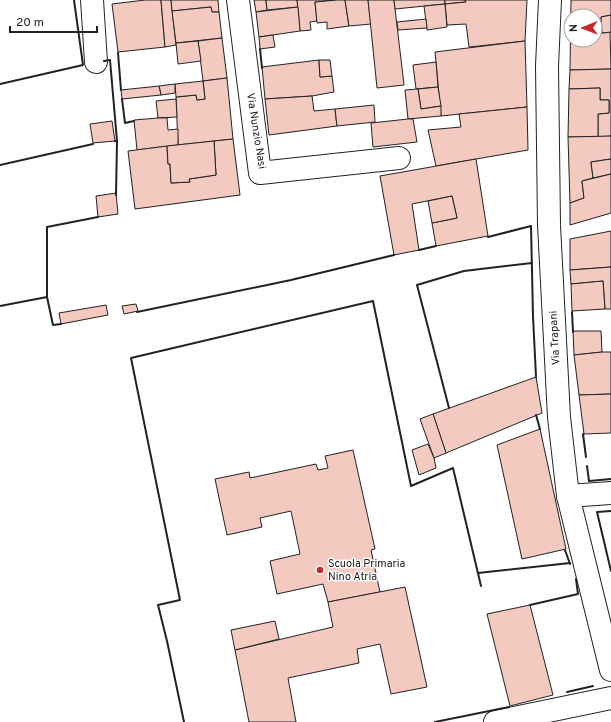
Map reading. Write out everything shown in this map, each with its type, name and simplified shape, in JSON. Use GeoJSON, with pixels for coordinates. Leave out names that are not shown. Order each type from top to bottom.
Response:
{"type":"FeatureCollection","features":[{"type":"Feature","properties":{"kind":"street"},"geometry":{"type":"LineString","coordinates":[[92,0],[96,62]]}},
{"type":"Feature","properties":{"kind":"street","name":"Via Nunzio Nasi"},"geometry":{"type":"LineString","coordinates":[[238,0],[260,173],[399,158]]}},
{"type":"Feature","properties":{"kind":"street","name":"Via Trapani"},"geometry":{"type":"LineString","coordinates":[[550,0],[548,66],[549,224],[559,417],[568,496],[611,670]]}},
{"type":"Feature","properties":{"kind":"street"},"geometry":{"type":"LineString","coordinates":[[568,496],[611,493]]}},
{"type":"Feature","properties":{"kind":"street"},"geometry":{"type":"LineString","coordinates":[[495,722],[611,698]]}},
{"type":"Feature","properties":{"kind":"building"},"geometry":{"type":"Polygon","coordinates":[[[145,0],[161,0],[165,47],[118,52],[112,4],[145,0]]]}},
{"type":"Feature","properties":{"kind":"building"},"geometry":{"type":"Polygon","coordinates":[[[161,0],[171,0],[176,45],[165,47],[161,0]]]}},
{"type":"Feature","properties":{"kind":"building"},"geometry":{"type":"Polygon","coordinates":[[[171,0],[218,0],[219,12],[212,12],[211,7],[172,11],[171,0]]]}},
{"type":"Feature","properties":{"kind":"building"},"geometry":{"type":"Polygon","coordinates":[[[254,0],[266,0],[267,10],[256,12],[254,0]]]}},
{"type":"Feature","properties":{"kind":"building"},"geometry":{"type":"Polygon","coordinates":[[[266,0],[297,0],[298,7],[267,10],[266,0]]]}},
{"type":"Feature","properties":{"kind":"building"},"geometry":{"type":"Polygon","coordinates":[[[297,0],[337,0],[315,2],[317,21],[310,22],[311,30],[300,31],[297,0]]]}},
{"type":"Feature","properties":{"kind":"building"},"geometry":{"type":"Polygon","coordinates":[[[345,0],[349,26],[327,29],[327,22],[317,23],[315,2],[345,0]]]}},
{"type":"Feature","properties":{"kind":"building"},"geometry":{"type":"Polygon","coordinates":[[[345,0],[368,0],[371,24],[349,26],[345,0]]]}},
{"type":"Feature","properties":{"kind":"building"},"geometry":{"type":"Polygon","coordinates":[[[368,0],[394,0],[404,85],[377,88],[368,0]]]}},
{"type":"Feature","properties":{"kind":"building"},"geometry":{"type":"Polygon","coordinates":[[[394,0],[445,0],[445,4],[395,9],[394,0]]]}},
{"type":"Feature","properties":{"kind":"building"},"geometry":{"type":"Polygon","coordinates":[[[445,0],[465,0],[466,2],[445,4],[445,0]]]}},
{"type":"Feature","properties":{"kind":"building"},"geometry":{"type":"Polygon","coordinates":[[[465,0],[527,0],[525,41],[469,47],[466,24],[447,25],[445,4],[466,2],[465,0]]]}},
{"type":"Feature","properties":{"kind":"building"},"geometry":{"type":"Polygon","coordinates":[[[571,0],[611,0],[611,15],[603,17],[603,8],[571,8],[571,0]]]}},
{"type":"Feature","properties":{"kind":"building"},"geometry":{"type":"Polygon","coordinates":[[[445,4],[447,27],[427,30],[424,6],[445,4]]]}},
{"type":"Feature","properties":{"kind":"building"},"geometry":{"type":"Polygon","coordinates":[[[211,7],[212,12],[219,12],[222,38],[176,43],[172,11],[211,7]]]}},
{"type":"Feature","properties":{"kind":"building"},"geometry":{"type":"Polygon","coordinates":[[[298,7],[300,31],[259,37],[256,12],[298,7]]]}},
{"type":"Feature","properties":{"kind":"building"},"geometry":{"type":"Polygon","coordinates":[[[611,15],[611,32],[603,33],[603,17],[611,15]]]}},
{"type":"Feature","properties":{"kind":"building"},"geometry":{"type":"Polygon","coordinates":[[[426,19],[427,28],[398,30],[397,22],[426,19]]]}},
{"type":"Feature","properties":{"kind":"building"},"geometry":{"type":"Polygon","coordinates":[[[610,32],[611,69],[570,70],[570,48],[603,48],[603,33],[610,32]]]}},
{"type":"Feature","properties":{"kind":"building"},"geometry":{"type":"Polygon","coordinates":[[[273,35],[275,47],[260,49],[259,37],[273,35]]]}},
{"type":"Feature","properties":{"kind":"building"},"geometry":{"type":"Polygon","coordinates":[[[222,38],[227,78],[203,81],[198,41],[222,38]]]}},
{"type":"Feature","properties":{"kind":"building"},"geometry":{"type":"Polygon","coordinates":[[[198,41],[201,61],[178,64],[176,43],[198,41]]]}},
{"type":"Feature","properties":{"kind":"building"},"geometry":{"type":"Polygon","coordinates":[[[525,41],[527,107],[441,116],[435,52],[525,41]]]}},
{"type":"Feature","properties":{"kind":"building"},"geometry":{"type":"Polygon","coordinates":[[[319,60],[320,77],[332,76],[334,92],[312,96],[265,99],[262,67],[319,60]]]}},
{"type":"Feature","properties":{"kind":"building"},"geometry":{"type":"Polygon","coordinates":[[[319,60],[330,60],[332,76],[320,77],[319,60]]]}},
{"type":"Feature","properties":{"kind":"building"},"geometry":{"type":"Polygon","coordinates":[[[436,62],[438,87],[416,89],[413,65],[436,62]]]}},
{"type":"Feature","properties":{"kind":"building"},"geometry":{"type":"Polygon","coordinates":[[[611,69],[611,136],[598,137],[598,114],[609,113],[609,100],[600,100],[600,88],[569,89],[570,70],[611,69]]]}},
{"type":"Feature","properties":{"kind":"building"},"geometry":{"type":"Polygon","coordinates":[[[227,78],[233,139],[178,145],[176,97],[196,95],[197,100],[205,99],[203,81],[227,78]]]}},
{"type":"Feature","properties":{"kind":"building"},"geometry":{"type":"Polygon","coordinates":[[[203,81],[205,99],[197,100],[196,95],[176,97],[175,84],[203,81]]]}},
{"type":"Feature","properties":{"kind":"building"},"geometry":{"type":"Polygon","coordinates":[[[175,84],[175,93],[161,95],[159,86],[175,84]]]}},
{"type":"Feature","properties":{"kind":"building"},"geometry":{"type":"Polygon","coordinates":[[[159,86],[161,95],[122,99],[121,90],[159,86]]]}},
{"type":"Feature","properties":{"kind":"building"},"geometry":{"type":"Polygon","coordinates":[[[438,87],[441,106],[421,109],[418,89],[438,87]]]}},
{"type":"Feature","properties":{"kind":"building"},"geometry":{"type":"Polygon","coordinates":[[[600,88],[600,100],[609,100],[609,113],[598,114],[598,137],[568,137],[569,89],[600,88]]]}},
{"type":"Feature","properties":{"kind":"building"},"geometry":{"type":"Polygon","coordinates":[[[418,89],[421,109],[441,106],[441,116],[408,119],[405,90],[418,89]]]}},
{"type":"Feature","properties":{"kind":"building"},"geometry":{"type":"Polygon","coordinates":[[[312,96],[314,111],[335,109],[337,126],[269,135],[265,99],[312,96]]]}},
{"type":"Feature","properties":{"kind":"building"},"geometry":{"type":"Polygon","coordinates":[[[176,99],[177,117],[158,118],[156,101],[176,99]]]}},
{"type":"Feature","properties":{"kind":"building"},"geometry":{"type":"Polygon","coordinates":[[[374,105],[375,122],[337,126],[335,109],[374,105]]]}},
{"type":"Feature","properties":{"kind":"building"},"geometry":{"type":"Polygon","coordinates":[[[527,107],[528,150],[436,166],[428,130],[461,127],[459,114],[527,107]]]}},
{"type":"Feature","properties":{"kind":"building"},"geometry":{"type":"Polygon","coordinates":[[[167,118],[168,130],[178,129],[178,145],[137,150],[134,120],[167,118]]]}},
{"type":"Feature","properties":{"kind":"building"},"geometry":{"type":"Polygon","coordinates":[[[413,119],[417,142],[373,147],[371,123],[413,119]]]}},
{"type":"Feature","properties":{"kind":"building"},"geometry":{"type":"Polygon","coordinates":[[[112,121],[115,141],[93,143],[90,124],[112,121]]]}},
{"type":"Feature","properties":{"kind":"building"},"geometry":{"type":"Polygon","coordinates":[[[611,136],[611,159],[591,162],[593,178],[582,181],[584,198],[570,203],[568,137],[611,136]]]}},
{"type":"Feature","properties":{"kind":"building"},"geometry":{"type":"Polygon","coordinates":[[[233,139],[240,195],[135,209],[128,151],[167,146],[171,183],[190,182],[189,179],[216,175],[214,141],[233,139]]]}},
{"type":"Feature","properties":{"kind":"building"},"geometry":{"type":"Polygon","coordinates":[[[214,141],[216,175],[189,179],[190,182],[171,183],[167,146],[214,141]]]}},
{"type":"Feature","properties":{"kind":"building"},"geometry":{"type":"Polygon","coordinates":[[[476,159],[488,236],[436,246],[432,223],[457,218],[452,196],[412,204],[419,250],[394,255],[380,176],[476,159]]]}},
{"type":"Feature","properties":{"kind":"building"},"geometry":{"type":"Polygon","coordinates":[[[611,159],[611,174],[593,178],[591,162],[611,159]]]}},
{"type":"Feature","properties":{"kind":"building"},"geometry":{"type":"Polygon","coordinates":[[[611,174],[611,213],[570,225],[570,203],[584,198],[582,181],[611,174]]]}},
{"type":"Feature","properties":{"kind":"building"},"geometry":{"type":"Polygon","coordinates":[[[116,193],[118,214],[98,217],[96,196],[116,193]]]}},
{"type":"Feature","properties":{"kind":"building"},"geometry":{"type":"Polygon","coordinates":[[[452,196],[457,218],[432,223],[428,201],[452,196]]]}},
{"type":"Feature","properties":{"kind":"building"},"geometry":{"type":"Polygon","coordinates":[[[611,231],[611,267],[570,270],[570,239],[611,231]]]}},
{"type":"Feature","properties":{"kind":"building"},"geometry":{"type":"Polygon","coordinates":[[[611,267],[611,309],[605,309],[603,281],[571,284],[570,270],[611,267]]]}},
{"type":"Feature","properties":{"kind":"building"},"geometry":{"type":"Polygon","coordinates":[[[603,281],[605,309],[572,311],[571,284],[603,281]]]}},
{"type":"Feature","properties":{"kind":"building"},"geometry":{"type":"Polygon","coordinates":[[[136,304],[138,311],[124,314],[122,306],[136,304]]]}},
{"type":"Feature","properties":{"kind":"building"},"geometry":{"type":"Polygon","coordinates":[[[106,305],[108,315],[61,324],[59,313],[106,305]]]}},
{"type":"Feature","properties":{"kind":"building"},"geometry":{"type":"Polygon","coordinates":[[[573,331],[601,331],[602,352],[574,355],[573,331]]]}},
{"type":"Feature","properties":{"kind":"building"},"geometry":{"type":"Polygon","coordinates":[[[611,352],[611,394],[579,395],[574,355],[611,352]]]}},
{"type":"Feature","properties":{"kind":"building"},"geometry":{"type":"Polygon","coordinates":[[[536,377],[542,413],[446,453],[433,414],[536,377]]]}},
{"type":"Feature","properties":{"kind":"building"},"geometry":{"type":"Polygon","coordinates":[[[611,394],[611,433],[584,434],[579,395],[611,394]]]}},
{"type":"Feature","properties":{"kind":"building"},"geometry":{"type":"Polygon","coordinates":[[[433,414],[446,453],[434,458],[420,419],[433,414]]]}},
{"type":"Feature","properties":{"kind":"building"},"geometry":{"type":"Polygon","coordinates":[[[540,429],[566,549],[522,559],[497,445],[540,429]]]}},
{"type":"Feature","properties":{"kind":"building"},"geometry":{"type":"Polygon","coordinates":[[[428,444],[434,458],[436,468],[419,475],[412,450],[428,444]]]}},
{"type":"Feature","properties":{"kind":"building"},"geometry":{"type":"Polygon","coordinates":[[[353,450],[375,549],[371,550],[380,592],[328,602],[323,584],[277,594],[270,561],[300,554],[291,511],[260,518],[262,527],[227,535],[215,479],[249,472],[250,478],[316,464],[318,470],[328,468],[325,456],[353,450]]]}},
{"type":"Feature","properties":{"kind":"building"},"geometry":{"type":"Polygon","coordinates":[[[405,587],[427,687],[391,694],[380,644],[357,649],[359,663],[288,678],[296,722],[249,722],[235,650],[333,627],[328,602],[405,587]]]}},
{"type":"Feature","properties":{"kind":"building"},"geometry":{"type":"Polygon","coordinates":[[[530,605],[553,695],[510,706],[487,614],[530,605]]]}},
{"type":"Feature","properties":{"kind":"building"},"geometry":{"type":"Polygon","coordinates":[[[275,621],[279,639],[235,650],[231,630],[275,621]]]}},
{"type":"Feature","properties":{"kind":"wall"},"geometry":{"type":"LineString","coordinates":[[0,84],[83,65],[74,0]]}},
{"type":"Feature","properties":{"kind":"wall"},"geometry":{"type":"LineString","coordinates":[[260,49],[262,68]]}},
{"type":"Feature","properties":{"kind":"wall"},"geometry":{"type":"LineString","coordinates":[[118,53],[121,90]]}},
{"type":"Feature","properties":{"kind":"wall"},"geometry":{"type":"LineString","coordinates":[[104,61],[110,60],[117,141],[115,141]]}},
{"type":"Feature","properties":{"kind":"wall"},"geometry":{"type":"LineString","coordinates":[[122,99],[125,123],[134,121]]}},
{"type":"Feature","properties":{"kind":"wall"},"geometry":{"type":"LineString","coordinates":[[116,195],[117,141]]}},
{"type":"Feature","properties":{"kind":"wall"},"geometry":{"type":"LineString","coordinates":[[0,165],[93,144]]}},
{"type":"Feature","properties":{"kind":"wall"},"geometry":{"type":"LineString","coordinates":[[61,324],[53,325],[47,297],[47,227],[98,217]]}},
{"type":"Feature","properties":{"kind":"wall"},"geometry":{"type":"LineString","coordinates":[[488,237],[531,226],[536,377]]}},
{"type":"Feature","properties":{"kind":"wall"},"geometry":{"type":"LineString","coordinates":[[419,250],[436,246]]}},
{"type":"Feature","properties":{"kind":"wall"},"geometry":{"type":"LineString","coordinates":[[137,312],[291,280],[394,255]]}},
{"type":"Feature","properties":{"kind":"wall"},"geometry":{"type":"LineString","coordinates":[[449,408],[417,285],[464,271],[532,263]]}},
{"type":"Feature","properties":{"kind":"wall"},"geometry":{"type":"LineString","coordinates":[[0,306],[47,297]]}},
{"type":"Feature","properties":{"kind":"wall"},"geometry":{"type":"LineString","coordinates":[[184,722],[158,605],[180,600],[131,358],[373,301],[411,486],[453,468],[481,586]]}},
{"type":"Feature","properties":{"kind":"wall"},"geometry":{"type":"LineString","coordinates":[[572,312],[573,332]]}},
{"type":"Feature","properties":{"kind":"wall"},"geometry":{"type":"LineString","coordinates":[[536,415],[540,429]]}},
{"type":"Feature","properties":{"kind":"wall"},"geometry":{"type":"LineString","coordinates":[[583,434],[586,457]]}},
{"type":"Feature","properties":{"kind":"wall"},"geometry":{"type":"LineString","coordinates":[[587,466],[589,481],[611,479]]}},
{"type":"Feature","properties":{"kind":"wall"},"geometry":{"type":"LineString","coordinates":[[611,511],[597,512],[611,571]]}},
{"type":"Feature","properties":{"kind":"wall"},"geometry":{"type":"LineString","coordinates":[[565,550],[570,564]]}},
{"type":"Feature","properties":{"kind":"wall"},"geometry":{"type":"LineString","coordinates":[[478,573],[570,563]]}},
{"type":"Feature","properties":{"kind":"wall"},"geometry":{"type":"LineString","coordinates":[[530,605],[578,594],[576,579]]}},
{"type":"Feature","properties":{"kind":"wall"},"geometry":{"type":"LineString","coordinates":[[567,692],[593,686]]}},
{"type":"Feature","properties":{"kind":"wall"},"geometry":{"type":"LineString","coordinates":[[435,722],[509,707]]}},
{"type":"Feature","properties":{"kind":"place","name":"Scuola Primaria Nino Atria"},"geometry":{"type":"Point","coordinates":[320,570]}}]}
